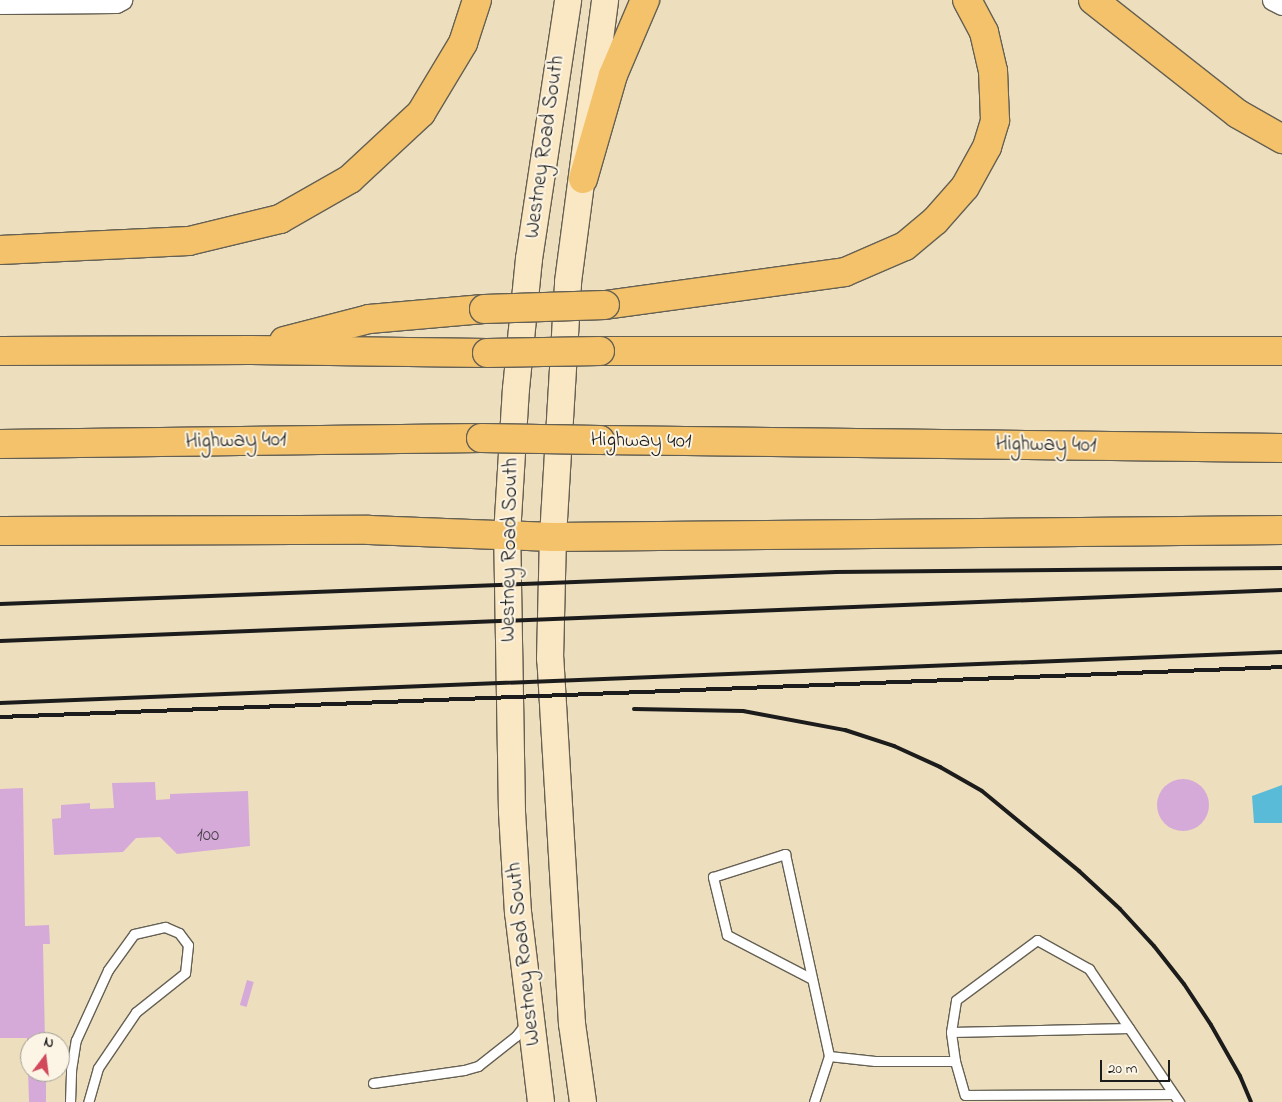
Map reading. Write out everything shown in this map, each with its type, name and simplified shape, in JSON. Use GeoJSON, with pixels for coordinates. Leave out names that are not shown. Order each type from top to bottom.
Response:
{"type":"FeatureCollection","features":[{"type":"Feature","properties":{"kind":"highway"},"geometry":{"type":"LineString","coordinates":[[0,250],[189,241],[280,219],[350,179],[421,113],[463,43],[477,0]]}},
{"type":"Feature","properties":{"kind":"highway"},"geometry":{"type":"LineString","coordinates":[[583,179],[613,76],[645,0]]}},
{"type":"Feature","properties":{"kind":"highway"},"geometry":{"type":"LineString","coordinates":[[251,350],[369,318],[484,309],[605,305],[845,272],[905,246],[935,221],[964,187],[987,147],[995,120],[993,71],[984,32],[968,0]]}},
{"type":"Feature","properties":{"kind":"highway"},"geometry":{"type":"LineString","coordinates":[[1092,0],[1238,114],[1282,139]]}},
{"type":"Feature","properties":{"kind":"highway"},"geometry":{"type":"LineString","coordinates":[[0,351],[251,350],[487,353],[600,351],[1282,351]]}},
{"type":"Feature","properties":{"kind":"highway","name":"Highway 401"},"geometry":{"type":"LineString","coordinates":[[0,444],[481,438],[1282,448]]}},
{"type":"Feature","properties":{"kind":"highway"},"geometry":{"type":"LineString","coordinates":[[0,531],[369,530],[553,536],[1282,530]]}},
{"type":"Feature","properties":{"kind":"main road","name":"Westney Road South"},"geometry":{"type":"LineString","coordinates":[[541,1102],[529,1019],[518,913],[512,812],[506,535],[516,389],[529,259],[568,0]]}},
{"type":"Feature","properties":{"kind":"main road","name":"Westney Road South"},"geometry":{"type":"LineString","coordinates":[[583,1102],[571,1005],[550,669],[553,536],[568,282],[605,0]]}},
{"type":"Feature","properties":{"kind":"street"},"geometry":{"type":"LineString","coordinates":[[0,4],[116,3],[122,0]]}},
{"type":"Feature","properties":{"kind":"street"},"geometry":{"type":"LineString","coordinates":[[1272,0],[1282,5]]}},
{"type":"Feature","properties":{"kind":"lane"},"geometry":{"type":"LineString","coordinates":[[812,980],[727,935],[713,877],[784,854],[829,1056],[814,1102]]}},
{"type":"Feature","properties":{"kind":"lane"},"geometry":{"type":"LineString","coordinates":[[70,1102],[71,1070],[76,1040],[108,970],[134,934],[165,927],[179,933],[188,945],[185,972],[136,1012],[98,1068],[88,1102]]}},
{"type":"Feature","properties":{"kind":"lane"},"geometry":{"type":"LineString","coordinates":[[1037,940],[1089,968],[1176,1098],[965,1096],[955,1061],[951,1032],[956,1000],[1037,940]]}},
{"type":"Feature","properties":{"kind":"lane"},"geometry":{"type":"LineString","coordinates":[[373,1083],[478,1066],[516,1036],[529,1019]]}},
{"type":"Feature","properties":{"kind":"lane"},"geometry":{"type":"LineString","coordinates":[[951,1032],[1129,1028]]}},
{"type":"Feature","properties":{"kind":"lane"},"geometry":{"type":"LineString","coordinates":[[829,1056],[875,1061],[955,1061]]}},
{"type":"Feature","properties":{"kind":"water"},"geometry":{"type":"Polygon","coordinates":[[[1282,785],[1282,823],[1254,823],[1252,796],[1282,785]]]}},
{"type":"Feature","properties":{"kind":"building"},"geometry":{"type":"Polygon","coordinates":[[[1178,779],[1188,779],[1197,783],[1205,791],[1209,805],[1205,819],[1197,827],[1188,831],[1178,831],[1169,827],[1161,819],[1157,810],[1157,800],[1161,791],[1169,783],[1178,779]]]}},
{"type":"Feature","properties":{"kind":"building"},"geometry":{"type":"Polygon","coordinates":[[[155,782],[156,800],[170,799],[170,794],[248,791],[250,846],[177,854],[160,837],[136,838],[123,852],[54,855],[52,819],[61,818],[61,805],[90,803],[90,809],[114,808],[112,783],[155,782]]]}},
{"type":"Feature","properties":{"kind":"building"},"geometry":{"type":"Polygon","coordinates":[[[23,788],[25,926],[49,925],[50,944],[43,944],[45,1032],[20,1032],[20,1038],[0,1038],[0,789],[23,788]]]}},
{"type":"Feature","properties":{"kind":"building"},"geometry":{"type":"Polygon","coordinates":[[[247,980],[254,982],[247,1007],[240,1005],[247,980]]]}},
{"type":"Feature","properties":{"kind":"building"},"geometry":{"type":"Polygon","coordinates":[[[28,1082],[46,1082],[46,1102],[29,1102],[28,1082]]]}},
{"type":"Feature","properties":{"kind":"railway"},"geometry":{"type":"LineString","coordinates":[[0,604],[836,572],[1282,568]]}},
{"type":"Feature","properties":{"kind":"railway"},"geometry":{"type":"LineString","coordinates":[[0,641],[1282,590]]}},
{"type":"Feature","properties":{"kind":"railway"},"geometry":{"type":"LineString","coordinates":[[0,703],[1282,652]]}},
{"type":"Feature","properties":{"kind":"railway"},"geometry":{"type":"LineString","coordinates":[[0,717],[1282,667]]}},
{"type":"Feature","properties":{"kind":"railway"},"geometry":{"type":"LineString","coordinates":[[634,709],[743,711],[845,730],[894,746],[940,767],[982,791],[1079,871],[1120,909],[1154,946],[1184,984],[1211,1025],[1240,1076],[1251,1102]]}}]}
